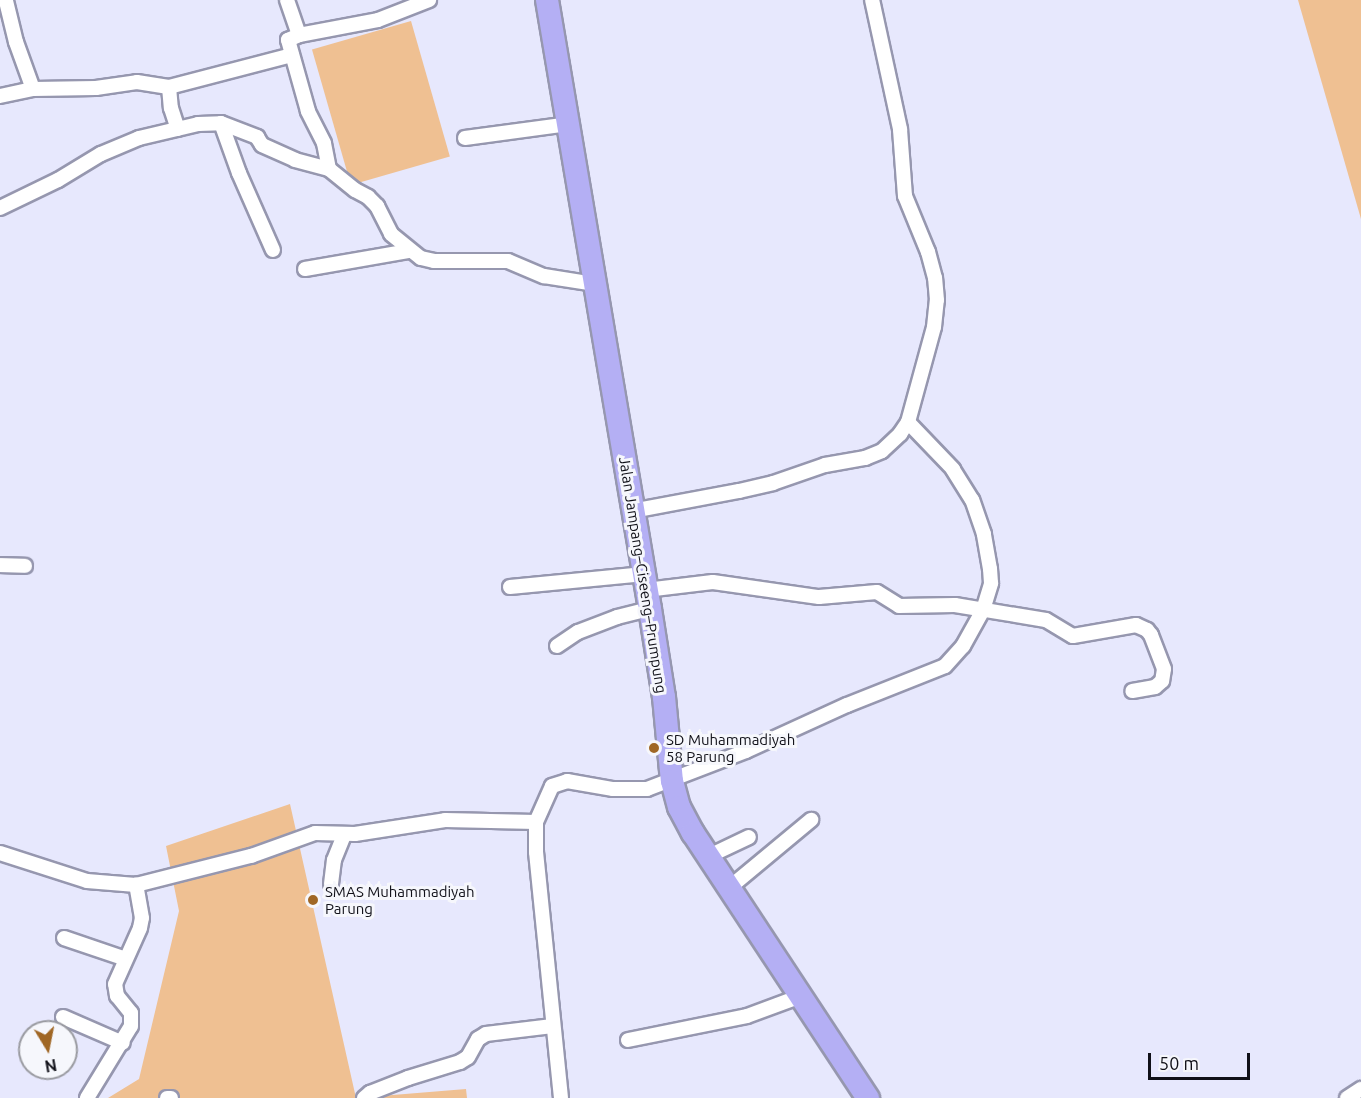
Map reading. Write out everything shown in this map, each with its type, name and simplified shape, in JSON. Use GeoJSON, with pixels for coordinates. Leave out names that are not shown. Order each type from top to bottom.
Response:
{"type":"FeatureCollection","features":[{"type":"Feature","properties":{"kind":"main road","name":"Jalan Jampang–Ciseeng–Prumpung"},"geometry":{"type":"LineString","coordinates":[[547,0],[647,591],[664,697],[672,781],[679,807],[729,888],[868,1098]]}},
{"type":"Feature","properties":{"kind":"street"},"geometry":{"type":"LineString","coordinates":[[0,2],[8,0],[16,42],[33,89]]}},
{"type":"Feature","properties":{"kind":"street"},"geometry":{"type":"LineString","coordinates":[[287,0],[299,35]]}},
{"type":"Feature","properties":{"kind":"street"},"geometry":{"type":"LineString","coordinates":[[328,169],[324,143],[308,111],[288,40],[299,35],[378,20],[405,3],[429,0]]}},
{"type":"Feature","properties":{"kind":"street"},"geometry":{"type":"LineString","coordinates":[[632,511],[750,488],[825,465],[865,458],[882,451],[900,434],[908,422],[934,327],[937,300],[935,278],[928,252],[905,196],[900,129],[872,0]]}},
{"type":"Feature","properties":{"kind":"street"},"geometry":{"type":"LineString","coordinates":[[0,96],[33,89],[96,88],[137,82],[169,87],[292,55]]}},
{"type":"Feature","properties":{"kind":"street"},"geometry":{"type":"LineString","coordinates":[[169,87],[171,108],[178,129]]}},
{"type":"Feature","properties":{"kind":"street"},"geometry":{"type":"LineString","coordinates":[[221,123],[238,173],[273,250]]}},
{"type":"Feature","properties":{"kind":"street"},"geometry":{"type":"LineString","coordinates":[[0,208],[58,180],[101,154],[139,138],[198,124],[221,123],[257,137],[262,145],[295,160],[328,169],[368,197],[377,206],[391,234],[410,251],[434,261],[508,261],[544,276],[595,284]]}},
{"type":"Feature","properties":{"kind":"street"},"geometry":{"type":"LineString","coordinates":[[465,138],[568,124]]}},
{"type":"Feature","properties":{"kind":"street"},"geometry":{"type":"LineString","coordinates":[[305,269],[410,251]]}},
{"type":"Feature","properties":{"kind":"street"},"geometry":{"type":"LineString","coordinates":[[561,1098],[536,852],[536,822],[552,786],[567,781],[613,789],[638,790],[672,781],[763,744],[847,705],[938,670],[957,654],[983,610],[991,583],[990,569],[984,534],[972,500],[953,469],[908,422]]}},
{"type":"Feature","properties":{"kind":"street"},"geometry":{"type":"LineString","coordinates":[[0,565],[25,566]]}},
{"type":"Feature","properties":{"kind":"street"},"geometry":{"type":"LineString","coordinates":[[510,587],[647,591],[730,583],[784,594],[819,597],[877,592],[899,606],[955,605],[1046,620],[1073,636],[1129,624],[1142,626],[1147,630],[1158,649],[1163,675],[1155,687],[1132,691]]}},
{"type":"Feature","properties":{"kind":"street"},"geometry":{"type":"LineString","coordinates":[[557,646],[578,632],[617,616],[647,591]]}},
{"type":"Feature","properties":{"kind":"street"},"geometry":{"type":"LineString","coordinates":[[0,853],[87,881],[136,885],[251,856],[306,835],[344,835],[445,820],[536,822]]}},
{"type":"Feature","properties":{"kind":"street"},"geometry":{"type":"LineString","coordinates":[[729,888],[811,820]]}},
{"type":"Feature","properties":{"kind":"street"},"geometry":{"type":"LineString","coordinates":[[331,885],[334,860],[344,835]]}},
{"type":"Feature","properties":{"kind":"street"},"geometry":{"type":"LineString","coordinates":[[709,856],[749,837]]}},
{"type":"Feature","properties":{"kind":"street"},"geometry":{"type":"LineString","coordinates":[[87,1098],[123,1043],[132,1018],[129,1009],[117,996],[115,984],[138,937],[142,918],[136,885]]}},
{"type":"Feature","properties":{"kind":"street"},"geometry":{"type":"LineString","coordinates":[[64,938],[126,959]]}},
{"type":"Feature","properties":{"kind":"street"},"geometry":{"type":"LineString","coordinates":[[628,1040],[747,1016],[801,996]]}},
{"type":"Feature","properties":{"kind":"street"},"geometry":{"type":"LineString","coordinates":[[63,1017],[123,1043]]}},
{"type":"Feature","properties":{"kind":"street"},"geometry":{"type":"LineString","coordinates":[[364,1098],[370,1093],[408,1078],[460,1062],[468,1057],[478,1039],[486,1034],[553,1026]]}},
{"type":"Feature","properties":{"kind":"street"},"geometry":{"type":"LineString","coordinates":[[1347,1098],[1361,1089]]}},
{"type":"Feature","properties":{"kind":"shaded area"},"geometry":{"type":"Polygon","coordinates":[[[1298,0],[1361,0],[1361,219],[1298,0]]]}},
{"type":"Feature","properties":{"kind":"shaded area"},"geometry":{"type":"Polygon","coordinates":[[[411,21],[450,157],[351,185],[312,49],[411,21]]]}},
{"type":"Feature","properties":{"kind":"shaded area"},"geometry":{"type":"Polygon","coordinates":[[[290,804],[356,1098],[108,1098],[139,1079],[179,911],[166,846],[290,804]]]}},
{"type":"Feature","properties":{"kind":"shaded area"},"geometry":{"type":"Polygon","coordinates":[[[466,1089],[467,1098],[356,1098],[466,1089]]]}},
{"type":"Feature","properties":{"kind":"place","name":"SD Muhammadiyah 58 Parung"},"geometry":{"type":"Point","coordinates":[654,748]}},
{"type":"Feature","properties":{"kind":"place","name":"SMAS Muhammadiyah Parung"},"geometry":{"type":"Point","coordinates":[313,900]}}]}
